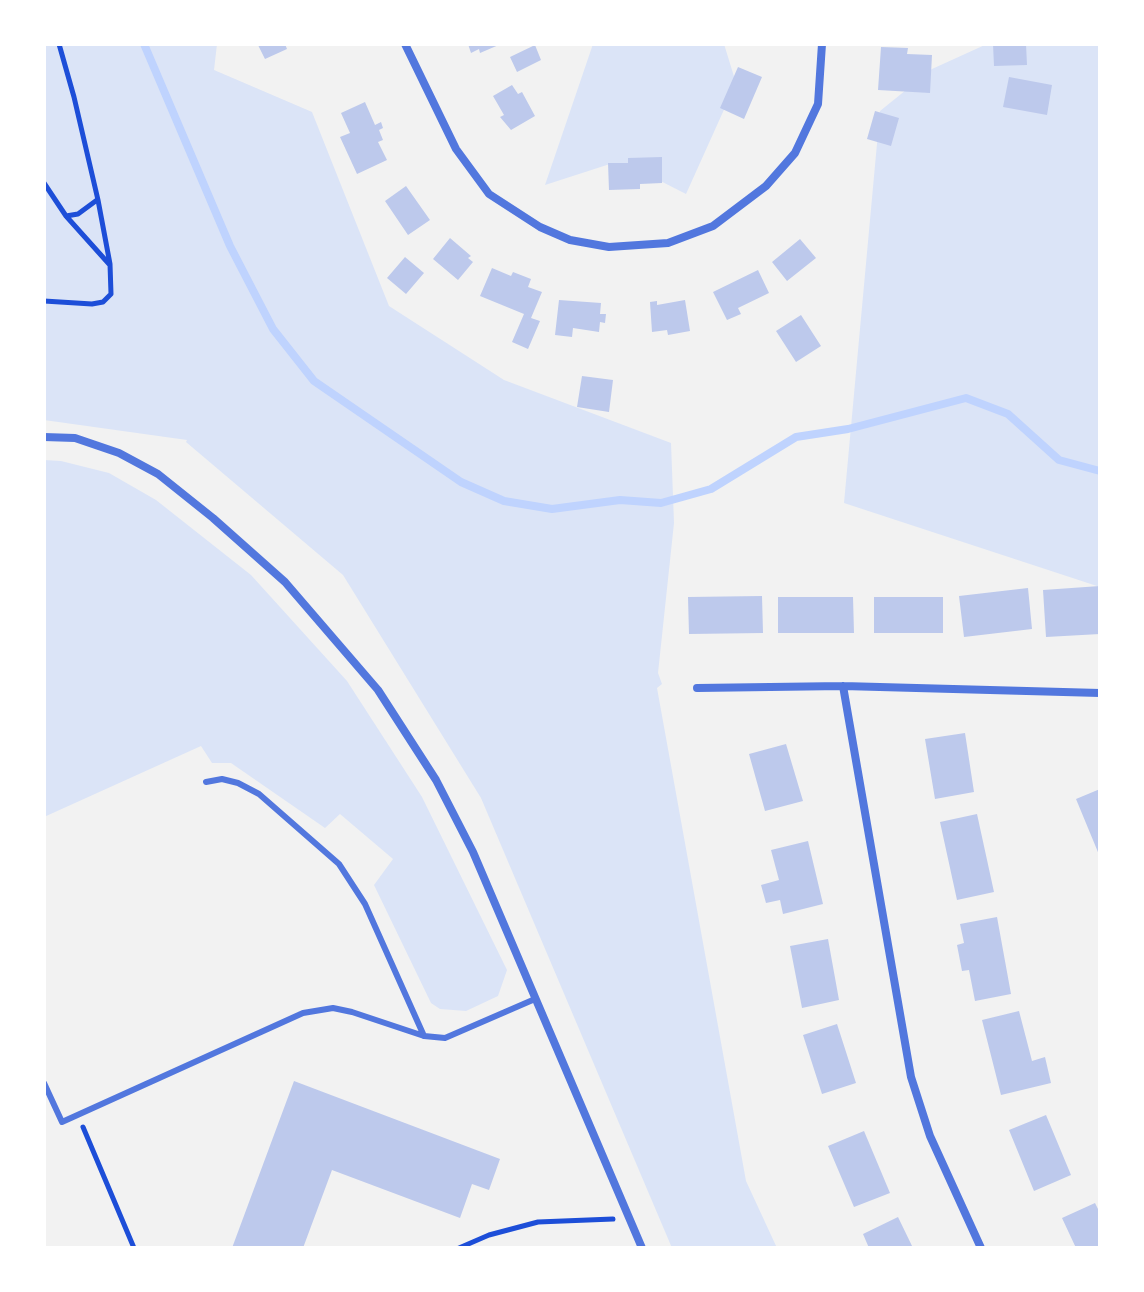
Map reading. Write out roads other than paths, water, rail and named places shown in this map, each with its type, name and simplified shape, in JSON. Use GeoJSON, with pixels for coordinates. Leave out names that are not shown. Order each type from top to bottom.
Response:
{"type":"FeatureCollection","features":[{"type":"Feature","properties":{"kind":"street"},"geometry":{"type":"LineString","coordinates":[[405,44],[456,149],[489,194],[540,227],[570,240],[609,247],[668,243],[713,226],[766,186],[795,153],[818,104],[822,44]]}},
{"type":"Feature","properties":{"kind":"street"},"geometry":{"type":"LineString","coordinates":[[44,437],[75,438],[119,453],[158,474],[285,582],[378,690],[436,780],[473,852],[642,1248]]}},
{"type":"Feature","properties":{"kind":"street"},"geometry":{"type":"LineString","coordinates":[[843,686],[911,1077],[930,1136],[981,1248]]}},
{"type":"Feature","properties":{"kind":"street"},"geometry":{"type":"LineString","coordinates":[[697,688],[843,686],[1100,693]]}},
{"type":"Feature","properties":{"kind":"lane"},"geometry":{"type":"LineString","coordinates":[[206,782],[222,779],[259,794],[339,864],[365,904],[424,1036]]}},
{"type":"Feature","properties":{"kind":"lane"},"geometry":{"type":"LineString","coordinates":[[44,1083],[62,1122],[289,1018],[321,1008],[352,1012],[424,1036],[445,1038],[535,999]]}},
{"type":"Feature","properties":{"kind":"waterway"},"geometry":{"type":"LineString","coordinates":[[144,44],[230,246],[273,329],[314,381],[461,482],[504,501],[552,509],[620,500],[661,503],[711,489],[796,437],[848,429],[966,398],[1008,414],[1059,460],[1100,471]]}}]}
